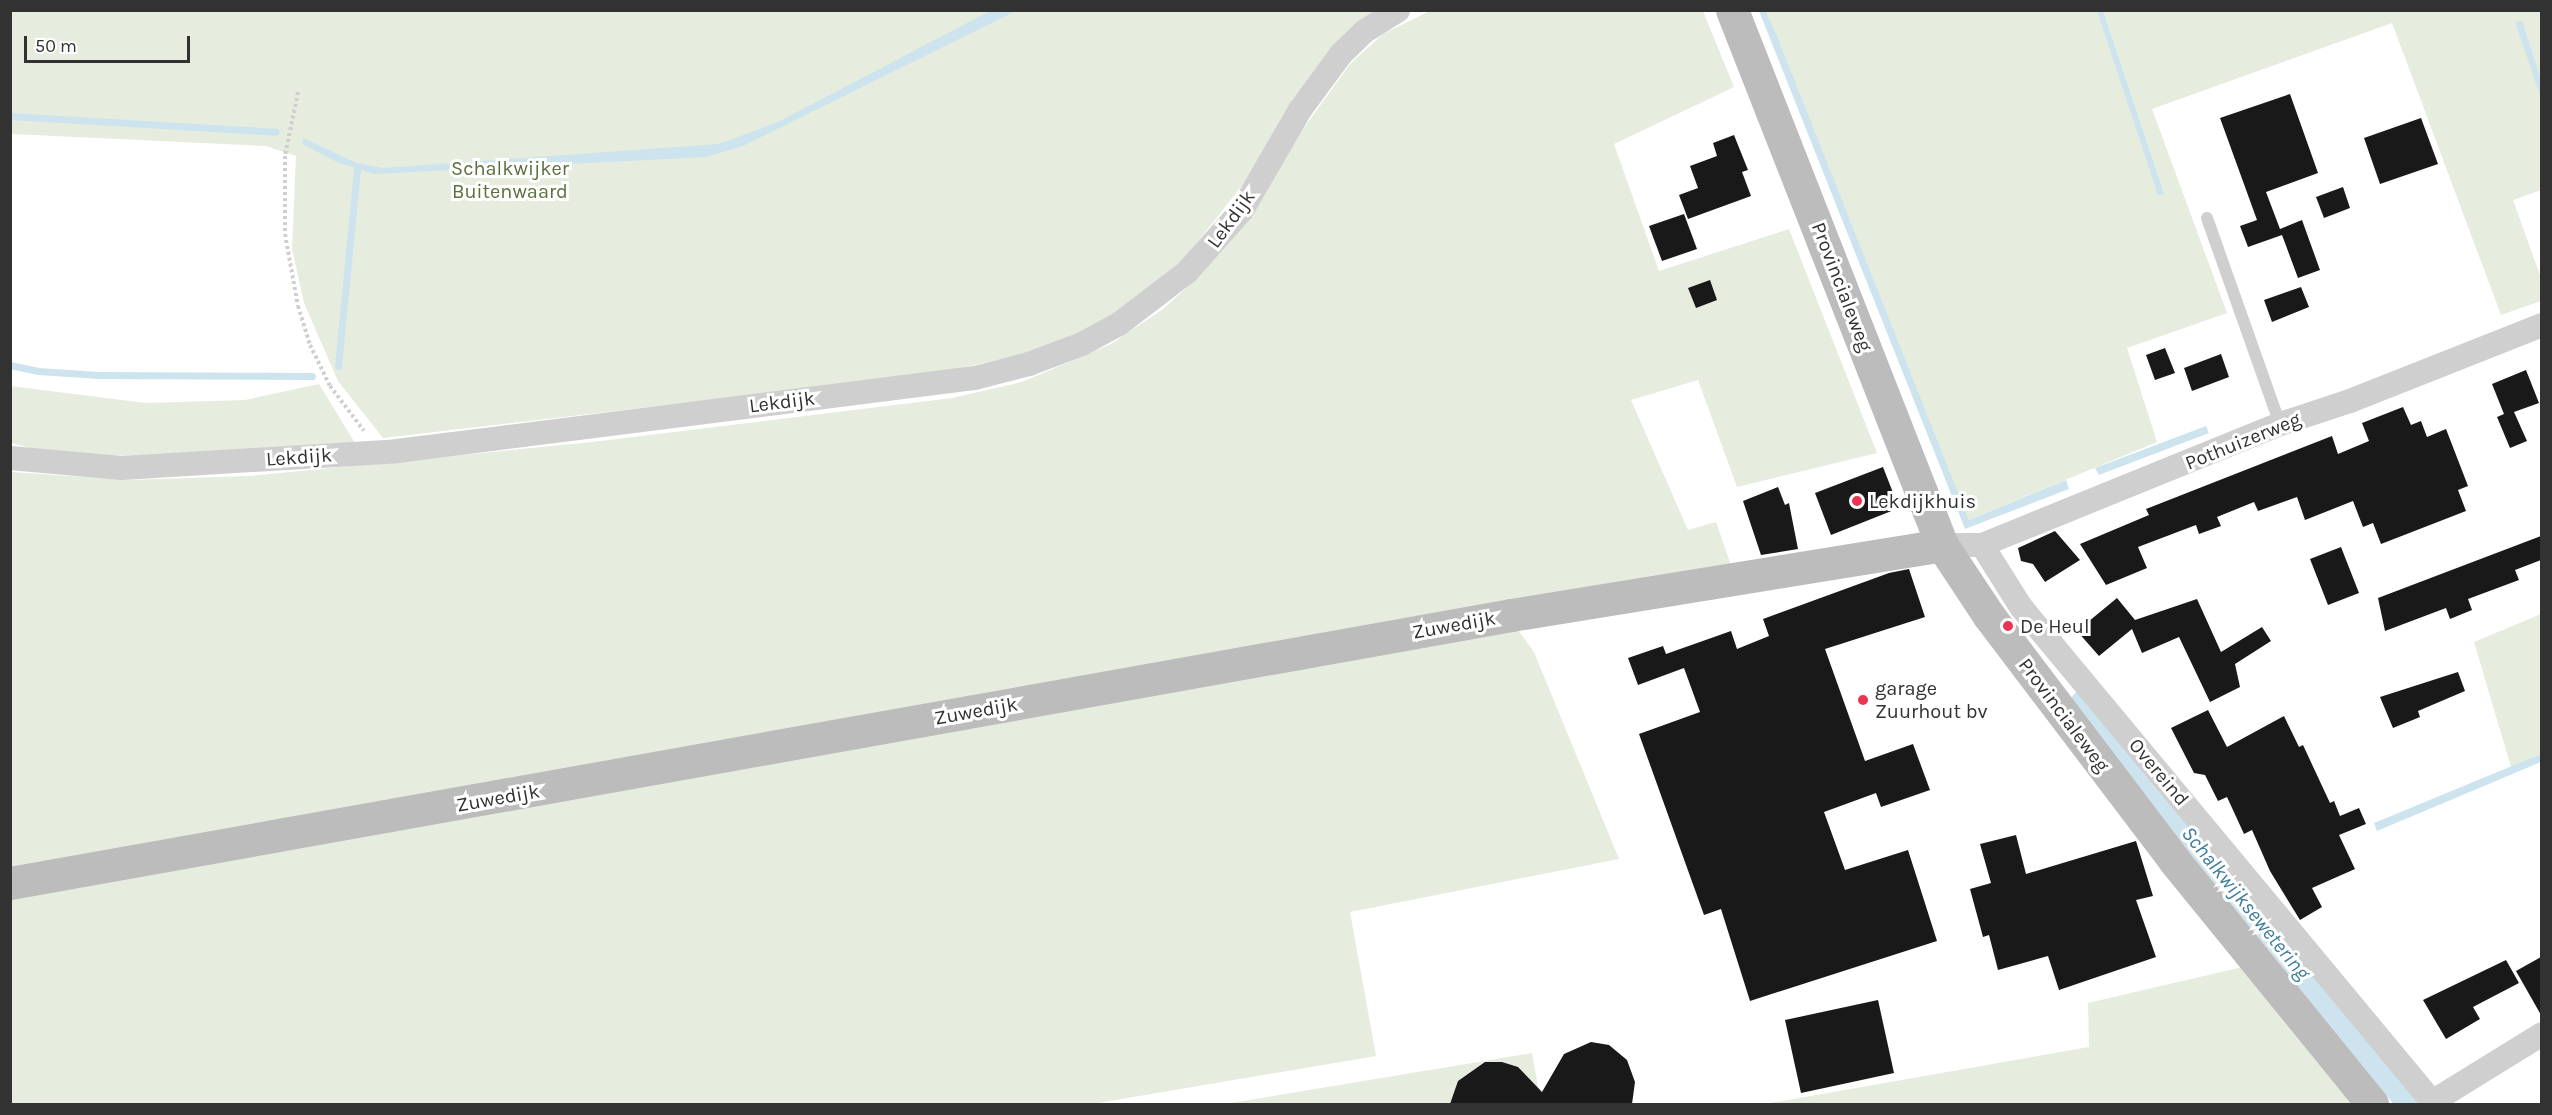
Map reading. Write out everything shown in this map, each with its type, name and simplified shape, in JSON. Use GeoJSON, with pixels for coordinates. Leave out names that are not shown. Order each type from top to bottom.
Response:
{"type":"FeatureCollection","features":[{"type":"Feature","properties":{"kind":"street","name":"Lekdijk"},"geometry":{"type":"LineString","coordinates":[[10,458],[122,468],[380,451],[975,378],[1082,344],[1152,303],[1209,251],[1242,210],[1300,110],[1336,61],[1365,31],[1398,10]]}},
{"type":"Feature","properties":{"kind":"street","name":"Provincialeweg"},"geometry":{"type":"LineString","coordinates":[[1732,10],[1942,545],[1989,616],[2174,860],[2372,1104]]}},
{"type":"Feature","properties":{"kind":"street","name":"Pothuizerweg"},"geometry":{"type":"LineString","coordinates":[[1942,545],[1982,545],[2280,424],[2350,401],[2541,325]]}},
{"type":"Feature","properties":{"kind":"street","name":"Zuwedijk"},"geometry":{"type":"LineString","coordinates":[[10,883],[1511,615],[1942,545]]}},
{"type":"Feature","properties":{"kind":"street","name":"Overeind"},"geometry":{"type":"LineString","coordinates":[[1982,545],[2021,606],[2433,1103]]}},
{"type":"Feature","properties":{"kind":"street"},"geometry":{"type":"LineString","coordinates":[[2433,1103],[2541,1034]]}},
{"type":"Feature","properties":{"kind":"lane"},"geometry":{"type":"LineString","coordinates":[[2207,219],[2280,424]]}},
{"type":"Feature","properties":{"kind":"path"},"geometry":{"type":"LineString","coordinates":[[298,92],[285,156],[285,234],[297,306],[310,345],[330,386],[380,451]]}},
{"type":"Feature","properties":{"kind":"green space","name":"Schalkwijker Buitenwaard"},"geometry":{"type":"Polygon","coordinates":[[[10,11],[1374,11],[1326,57],[1244,183],[1184,259],[1164,278],[1098,324],[1073,335],[1028,353],[939,373],[383,438],[338,381],[304,303],[292,249],[296,156],[266,146],[11,134],[10,11]]]}},
{"type":"Feature","properties":{"kind":"green space"},"geometry":{"type":"Polygon","coordinates":[[[1430,11],[1703,11],[1734,87],[1614,144],[1659,271],[1789,229],[1877,453],[1737,487],[1698,380],[1631,400],[1688,530],[1716,522],[1732,568],[11,874],[11,472],[129,480],[250,476],[592,442],[952,398],[1022,382],[1111,344],[1163,309],[1193,282],[1350,64],[1383,34],[1430,11]]]}},
{"type":"Feature","properties":{"kind":"green space"},"geometry":{"type":"Polygon","coordinates":[[[1766,11],[2541,11],[2541,190],[2513,200],[2541,278],[2541,301],[2501,315],[2392,23],[2152,109],[2227,313],[2127,348],[2157,442],[1969,520],[1766,11]]]}},
{"type":"Feature","properties":{"kind":"green space"},"geometry":{"type":"Polygon","coordinates":[[[319,384],[355,443],[167,457],[50,453],[11,443],[10,386],[146,403],[245,400],[319,384]]]}},
{"type":"Feature","properties":{"kind":"green space"},"geometry":{"type":"Polygon","coordinates":[[[2541,614],[2541,754],[2511,767],[2474,642],[2541,614]]]}},
{"type":"Feature","properties":{"kind":"green space"},"geometry":{"type":"Polygon","coordinates":[[[1513,623],[1534,652],[1619,859],[1350,912],[1376,1056],[1092,1104],[11,1104],[11,891],[1513,623]]]}},
{"type":"Feature","properties":{"kind":"green space"},"geometry":{"type":"Polygon","coordinates":[[[2247,966],[2363,1104],[1765,1104],[2089,1047],[2088,1003],[2247,966]]]}},
{"type":"Feature","properties":{"kind":"green space"},"geometry":{"type":"Polygon","coordinates":[[[1532,1053],[1541,1104],[1225,1104],[1532,1053]]]}},
{"type":"Feature","properties":{"kind":"water"},"geometry":{"type":"Polygon","coordinates":[[[992,10],[1016,11],[743,146],[706,157],[374,174],[339,163],[302,144],[303,138],[357,163],[383,168],[719,144],[778,122],[992,10]]]}},
{"type":"Feature","properties":{"kind":"water"},"geometry":{"type":"Polygon","coordinates":[[[1759,11],[1766,11],[1778,39],[1969,520],[2066,480],[2069,489],[1965,529],[1759,11]]]}},
{"type":"Feature","properties":{"kind":"water"},"geometry":{"type":"Polygon","coordinates":[[[2097,11],[2103,11],[2164,194],[2158,195],[2097,11]]]}},
{"type":"Feature","properties":{"kind":"water"},"geometry":{"type":"Polygon","coordinates":[[[2522,21],[2541,79],[2541,98],[2515,22],[2522,21]]]}},
{"type":"Feature","properties":{"kind":"water"},"geometry":{"type":"Polygon","coordinates":[[[2206,426],[2209,433],[2099,475],[2095,468],[2206,426]]]}},
{"type":"Feature","properties":{"kind":"water"},"geometry":{"type":"Polygon","coordinates":[[[2541,754],[2541,762],[2377,831],[2374,823],[2541,754]]]}},
{"type":"Feature","properties":{"kind":"building"},"geometry":{"type":"Polygon","coordinates":[[[2290,94],[2318,173],[2266,192],[2280,229],[2302,220],[2320,270],[2298,278],[2282,235],[2248,247],[2240,226],[2257,220],[2220,118],[2290,94]]]}},
{"type":"Feature","properties":{"kind":"building"},"geometry":{"type":"Polygon","coordinates":[[[2421,118],[2438,164],[2380,184],[2364,138],[2421,118]]]}},
{"type":"Feature","properties":{"kind":"building"},"geometry":{"type":"Polygon","coordinates":[[[1734,135],[1748,170],[1742,172],[1751,196],[1688,219],[1679,195],[1698,188],[1690,166],[1717,156],[1713,143],[1734,135]]]}},
{"type":"Feature","properties":{"kind":"building"},"geometry":{"type":"Polygon","coordinates":[[[2343,187],[2350,208],[2324,218],[2316,197],[2343,187]]]}},
{"type":"Feature","properties":{"kind":"building"},"geometry":{"type":"Polygon","coordinates":[[[1684,214],[1697,249],[1662,261],[1649,226],[1684,214]]]}},
{"type":"Feature","properties":{"kind":"building"},"geometry":{"type":"Polygon","coordinates":[[[1710,280],[1717,300],[1696,308],[1688,288],[1710,280]]]}},
{"type":"Feature","properties":{"kind":"building"},"geometry":{"type":"Polygon","coordinates":[[[2301,287],[2309,307],[2272,322],[2264,300],[2301,287]]]}},
{"type":"Feature","properties":{"kind":"building"},"geometry":{"type":"Polygon","coordinates":[[[2165,348],[2175,373],[2155,380],[2146,355],[2165,348]]]}},
{"type":"Feature","properties":{"kind":"building"},"geometry":{"type":"Polygon","coordinates":[[[2221,354],[2229,377],[2192,391],[2184,368],[2221,354]]]}},
{"type":"Feature","properties":{"kind":"building"},"geometry":{"type":"Polygon","coordinates":[[[2526,370],[2539,403],[2514,412],[2527,441],[2510,448],[2497,417],[2504,414],[2492,384],[2526,370]]]}},
{"type":"Feature","properties":{"kind":"building"},"geometry":{"type":"Polygon","coordinates":[[[2403,407],[2411,425],[2421,421],[2427,437],[2446,429],[2468,486],[2458,490],[2466,511],[2381,544],[2373,523],[2363,527],[2353,501],[2305,520],[2297,497],[2258,511],[2254,502],[2217,517],[2221,526],[2199,534],[2196,525],[2138,547],[2147,568],[2106,585],[2080,544],[2149,515],[2146,509],[2332,436],[2338,454],[2369,441],[2362,423],[2403,407]]]}},
{"type":"Feature","properties":{"kind":"building","name":"Lekdijkhuis"},"geometry":{"type":"Polygon","coordinates":[[[1883,467],[1899,508],[1831,535],[1815,493],[1883,467]]]}},
{"type":"Feature","properties":{"kind":"building"},"geometry":{"type":"Polygon","coordinates":[[[1778,487],[1785,505],[1789,503],[1798,549],[1761,555],[1743,501],[1778,487]]]}},
{"type":"Feature","properties":{"kind":"building"},"geometry":{"type":"Polygon","coordinates":[[[2055,531],[2080,560],[2045,582],[2033,564],[2021,561],[2018,548],[2055,531]]]}},
{"type":"Feature","properties":{"kind":"building"},"geometry":{"type":"Polygon","coordinates":[[[2541,536],[2541,560],[2515,570],[2519,580],[2468,599],[2472,610],[2450,619],[2446,608],[2385,631],[2378,598],[2541,536]]]}},
{"type":"Feature","properties":{"kind":"building"},"geometry":{"type":"Polygon","coordinates":[[[2341,547],[2359,593],[2328,605],[2310,559],[2341,547]]]}},
{"type":"Feature","properties":{"kind":"building"},"geometry":{"type":"Polygon","coordinates":[[[1909,569],[1925,617],[1825,649],[1865,761],[1913,744],[1930,790],[1881,807],[1876,793],[1824,812],[1845,870],[1908,850],[1937,941],[1750,1001],[1721,909],[1704,915],[1639,734],[1700,712],[1684,668],[1638,685],[1628,658],[1663,646],[1666,654],[1731,631],[1737,649],[1769,636],[1763,619],[1889,573],[1909,569]]]}},
{"type":"Feature","properties":{"kind":"building"},"geometry":{"type":"Polygon","coordinates":[[[2117,598],[2135,620],[2197,599],[2221,652],[2262,627],[2271,641],[2235,664],[2240,687],[2210,702],[2179,637],[2142,653],[2132,629],[2099,656],[2077,631],[2117,598]]]}},
{"type":"Feature","properties":{"kind":"building"},"geometry":{"type":"Polygon","coordinates":[[[2458,672],[2465,691],[2418,711],[2420,717],[2393,728],[2380,697],[2458,672]]]}},
{"type":"Feature","properties":{"kind":"building"},"geometry":{"type":"Polygon","coordinates":[[[2208,710],[2227,747],[2284,716],[2299,747],[2303,745],[2330,803],[2334,801],[2340,816],[2359,808],[2366,824],[2339,835],[2355,869],[2312,888],[2322,907],[2300,920],[2270,871],[2252,830],[2244,834],[2227,797],[2218,801],[2205,775],[2194,773],[2171,728],[2208,710]]]}},
{"type":"Feature","properties":{"kind":"building"},"geometry":{"type":"Polygon","coordinates":[[[2016,835],[2026,874],[2136,841],[2153,896],[2136,900],[2156,957],[2059,990],[2048,956],[1998,970],[1989,935],[1983,937],[1970,889],[1991,883],[1980,844],[2016,835]]]}},
{"type":"Feature","properties":{"kind":"building"},"geometry":{"type":"Polygon","coordinates":[[[2541,957],[2541,1015],[2516,971],[2541,957]]]}},
{"type":"Feature","properties":{"kind":"building"},"geometry":{"type":"Polygon","coordinates":[[[2506,960],[2519,983],[2473,1007],[2480,1019],[2446,1039],[2423,1000],[2506,960]]]}},
{"type":"Feature","properties":{"kind":"building"},"geometry":{"type":"Polygon","coordinates":[[[1878,1000],[1894,1073],[1801,1093],[1785,1020],[1878,1000]]]}},
{"type":"Feature","properties":{"kind":"building"},"geometry":{"type":"Polygon","coordinates":[[[1591,1042],[1609,1045],[1627,1060],[1635,1082],[1632,1104],[1450,1104],[1458,1081],[1485,1062],[1502,1062],[1518,1067],[1542,1092],[1564,1054],[1591,1042]]]}},
{"type":"Feature","properties":{"kind":"waterway"},"geometry":{"type":"LineString","coordinates":[[10,116],[276,132]]}},
{"type":"Feature","properties":{"kind":"waterway"},"geometry":{"type":"LineString","coordinates":[[338,366],[357,170]]}},
{"type":"Feature","properties":{"kind":"waterway"},"geometry":{"type":"LineString","coordinates":[[10,365],[38,371],[99,375],[312,376]]}},
{"type":"Feature","properties":{"kind":"waterway","name":"Schalkwijksewetering"},"geometry":{"type":"LineString","coordinates":[[2083,702],[2409,1104]]}},
{"type":"Feature","properties":{"kind":"place","name":"Lekdijkhuis"},"geometry":{"type":"Point","coordinates":[1857,501]}},
{"type":"Feature","properties":{"kind":"place","name":"De Heul"},"geometry":{"type":"Point","coordinates":[2008,626]}},
{"type":"Feature","properties":{"kind":"place","name":"garage Zuurhout bv"},"geometry":{"type":"Point","coordinates":[1863,700]}}]}
